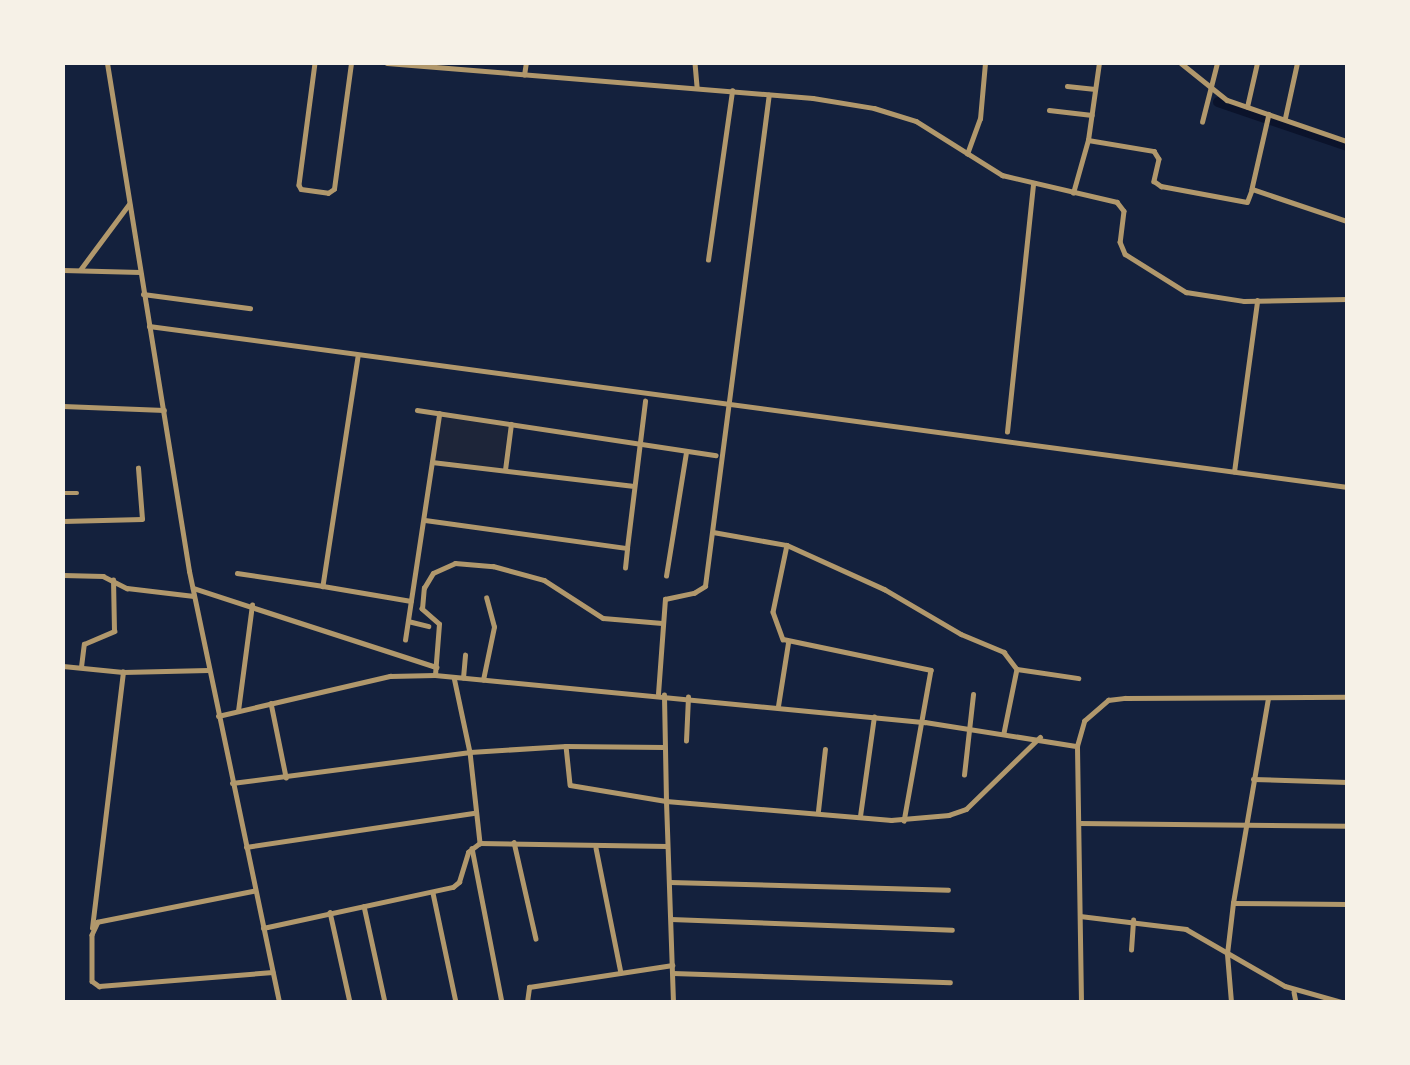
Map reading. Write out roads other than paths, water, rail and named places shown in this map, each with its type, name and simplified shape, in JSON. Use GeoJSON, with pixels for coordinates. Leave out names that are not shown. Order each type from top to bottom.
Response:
{"type":"FeatureCollection","features":[{"type":"Feature","properties":{"kind":"street"},"geometry":{"type":"LineString","coordinates":[[107,63],[194,596],[279,1002]]}},
{"type":"Feature","properties":{"kind":"street"},"geometry":{"type":"LineString","coordinates":[[315,63],[299,185],[301,189],[328,193],[334,189],[351,63]]}},
{"type":"Feature","properties":{"kind":"street"},"geometry":{"type":"LineString","coordinates":[[387,63],[428,64],[524,75],[769,94],[852,103],[898,114],[992,171],[1120,205],[1125,254],[1167,284],[1200,296],[1257,301],[1347,299]]}},
{"type":"Feature","properties":{"kind":"street"},"geometry":{"type":"LineString","coordinates":[[524,75],[526,63]]}},
{"type":"Feature","properties":{"kind":"street"},"geometry":{"type":"LineString","coordinates":[[695,63],[697,88]]}},
{"type":"Feature","properties":{"kind":"street"},"geometry":{"type":"LineString","coordinates":[[967,154],[980,120],[985,63]]}},
{"type":"Feature","properties":{"kind":"street"},"geometry":{"type":"LineString","coordinates":[[1073,193],[1088,140],[1099,63]]}},
{"type":"Feature","properties":{"kind":"street"},"geometry":{"type":"LineString","coordinates":[[1181,63],[1211,90],[1268,118],[1285,118],[1347,141]]}},
{"type":"Feature","properties":{"kind":"street"},"geometry":{"type":"LineString","coordinates":[[1202,122],[1217,63]]}},
{"type":"Feature","properties":{"kind":"street"},"geometry":{"type":"LineString","coordinates":[[1247,107],[1257,63]]}},
{"type":"Feature","properties":{"kind":"street"},"geometry":{"type":"LineString","coordinates":[[1285,118],[1297,63]]}},
{"type":"Feature","properties":{"kind":"street"},"geometry":{"type":"LineString","coordinates":[[1067,86],[1095,89]]}},
{"type":"Feature","properties":{"kind":"street"},"geometry":{"type":"LineString","coordinates":[[708,260],[732,91]]}},
{"type":"Feature","properties":{"kind":"street"},"geometry":{"type":"LineString","coordinates":[[674,1002],[661,694],[662,623],[666,596],[694,593],[705,586],[769,94]]}},
{"type":"Feature","properties":{"kind":"street"},"geometry":{"type":"LineString","coordinates":[[1049,110],[1091,116]]}},
{"type":"Feature","properties":{"kind":"street"},"geometry":{"type":"LineString","coordinates":[[1088,140],[1154,150],[1159,159],[1154,181],[1161,186],[1247,202],[1268,118]]}},
{"type":"Feature","properties":{"kind":"street"},"geometry":{"type":"LineString","coordinates":[[1007,432],[1033,183]]}},
{"type":"Feature","properties":{"kind":"street"},"geometry":{"type":"LineString","coordinates":[[1252,189],[1347,221]]}},
{"type":"Feature","properties":{"kind":"street"},"geometry":{"type":"LineString","coordinates":[[80,270],[129,204]]}},
{"type":"Feature","properties":{"kind":"street"},"geometry":{"type":"LineString","coordinates":[[63,270],[140,272]]}},
{"type":"Feature","properties":{"kind":"street"},"geometry":{"type":"LineString","coordinates":[[143,294],[250,308]]}},
{"type":"Feature","properties":{"kind":"street"},"geometry":{"type":"LineString","coordinates":[[1234,472],[1257,301]]}},
{"type":"Feature","properties":{"kind":"street"},"geometry":{"type":"LineString","coordinates":[[149,326],[358,357],[1347,487]]}},
{"type":"Feature","properties":{"kind":"street"},"geometry":{"type":"LineString","coordinates":[[323,586],[358,357]]}},
{"type":"Feature","properties":{"kind":"street"},"geometry":{"type":"LineString","coordinates":[[625,568],[632,486],[645,401]]}},
{"type":"Feature","properties":{"kind":"street"},"geometry":{"type":"LineString","coordinates":[[63,405],[164,410]]}},
{"type":"Feature","properties":{"kind":"street"},"geometry":{"type":"LineString","coordinates":[[417,410],[686,452],[716,454]]}},
{"type":"Feature","properties":{"kind":"street"},"geometry":{"type":"LineString","coordinates":[[405,640],[439,414]]}},
{"type":"Feature","properties":{"kind":"street"},"geometry":{"type":"LineString","coordinates":[[505,470],[511,424]]}},
{"type":"Feature","properties":{"kind":"street"},"geometry":{"type":"LineString","coordinates":[[666,576],[686,452]]}},
{"type":"Feature","properties":{"kind":"street"},"geometry":{"type":"LineString","coordinates":[[432,463],[632,486]]}},
{"type":"Feature","properties":{"kind":"street"},"geometry":{"type":"LineString","coordinates":[[63,522],[142,519],[138,468]]}},
{"type":"Feature","properties":{"kind":"street"},"geometry":{"type":"LineString","coordinates":[[63,493],[77,492]]}},
{"type":"Feature","properties":{"kind":"street"},"geometry":{"type":"LineString","coordinates":[[425,520],[627,548]]}},
{"type":"Feature","properties":{"kind":"street"},"geometry":{"type":"LineString","coordinates":[[713,533],[787,545],[865,579],[961,634],[996,648],[1017,669],[1078,678]]}},
{"type":"Feature","properties":{"kind":"street"},"geometry":{"type":"LineString","coordinates":[[787,545],[773,617],[777,632],[788,643],[927,666],[933,675],[904,821]]}},
{"type":"Feature","properties":{"kind":"street"},"geometry":{"type":"LineString","coordinates":[[435,675],[439,624],[422,609],[424,587],[433,573],[455,563],[534,576],[603,618],[662,623]]}},
{"type":"Feature","properties":{"kind":"street"},"geometry":{"type":"LineString","coordinates":[[237,573],[411,601]]}},
{"type":"Feature","properties":{"kind":"street"},"geometry":{"type":"LineString","coordinates":[[63,575],[113,580],[127,588],[194,596]]}},
{"type":"Feature","properties":{"kind":"street"},"geometry":{"type":"LineString","coordinates":[[81,667],[84,644],[114,631],[113,580]]}},
{"type":"Feature","properties":{"kind":"street"},"geometry":{"type":"LineString","coordinates":[[193,588],[436,667]]}},
{"type":"Feature","properties":{"kind":"street"},"geometry":{"type":"LineString","coordinates":[[483,680],[494,627],[486,598]]}},
{"type":"Feature","properties":{"kind":"street"},"geometry":{"type":"LineString","coordinates":[[238,711],[252,605]]}},
{"type":"Feature","properties":{"kind":"street"},"geometry":{"type":"LineString","coordinates":[[408,621],[428,626]]}},
{"type":"Feature","properties":{"kind":"street"},"geometry":{"type":"LineString","coordinates":[[778,706],[788,643]]}},
{"type":"Feature","properties":{"kind":"street"},"geometry":{"type":"LineString","coordinates":[[463,678],[465,655]]}},
{"type":"Feature","properties":{"kind":"street"},"geometry":{"type":"LineString","coordinates":[[63,666],[123,672],[208,670]]}},
{"type":"Feature","properties":{"kind":"street"},"geometry":{"type":"LineString","coordinates":[[1004,733],[1017,669]]}},
{"type":"Feature","properties":{"kind":"street"},"geometry":{"type":"LineString","coordinates":[[123,672],[92,935],[92,981],[99,986],[272,972]]}},
{"type":"Feature","properties":{"kind":"street"},"geometry":{"type":"LineString","coordinates":[[218,716],[390,676],[435,675],[661,694],[925,722],[1042,738],[1077,746]]}},
{"type":"Feature","properties":{"kind":"street"},"geometry":{"type":"LineString","coordinates":[[454,677],[470,752],[474,813],[480,843]]}},
{"type":"Feature","properties":{"kind":"street"},"geometry":{"type":"LineString","coordinates":[[964,775],[974,695]]}},
{"type":"Feature","properties":{"kind":"street"},"geometry":{"type":"LineString","coordinates":[[686,741],[688,697]]}},
{"type":"Feature","properties":{"kind":"street"},"geometry":{"type":"LineString","coordinates":[[1081,1002],[1077,746],[1084,721],[1108,700],[1347,697]]}},
{"type":"Feature","properties":{"kind":"street"},"geometry":{"type":"LineString","coordinates":[[1231,1002],[1227,954],[1233,903],[1268,699]]}},
{"type":"Feature","properties":{"kind":"street"},"geometry":{"type":"LineString","coordinates":[[271,703],[286,777]]}},
{"type":"Feature","properties":{"kind":"street"},"geometry":{"type":"LineString","coordinates":[[859,816],[874,717]]}},
{"type":"Feature","properties":{"kind":"street"},"geometry":{"type":"LineString","coordinates":[[566,746],[570,785],[666,801],[818,811],[904,821],[966,809],[1042,738]]}},
{"type":"Feature","properties":{"kind":"street"},"geometry":{"type":"LineString","coordinates":[[232,783],[470,752],[566,746],[664,747]]}},
{"type":"Feature","properties":{"kind":"street"},"geometry":{"type":"LineString","coordinates":[[818,811],[825,748]]}},
{"type":"Feature","properties":{"kind":"street"},"geometry":{"type":"LineString","coordinates":[[1254,779],[1347,782]]}},
{"type":"Feature","properties":{"kind":"street"},"geometry":{"type":"LineString","coordinates":[[245,847],[474,813]]}},
{"type":"Feature","properties":{"kind":"street"},"geometry":{"type":"LineString","coordinates":[[1079,823],[1347,826]]}},
{"type":"Feature","properties":{"kind":"street"},"geometry":{"type":"LineString","coordinates":[[263,928],[330,912],[433,893],[459,882],[461,865],[471,847],[480,843],[514,842],[596,848],[667,846]]}},
{"type":"Feature","properties":{"kind":"street"},"geometry":{"type":"LineString","coordinates":[[514,842],[536,939]]}},
{"type":"Feature","properties":{"kind":"street"},"geometry":{"type":"LineString","coordinates":[[471,847],[502,1002]]}},
{"type":"Feature","properties":{"kind":"street"},"geometry":{"type":"LineString","coordinates":[[596,848],[621,973]]}},
{"type":"Feature","properties":{"kind":"street"},"geometry":{"type":"LineString","coordinates":[[670,882],[948,890]]}},
{"type":"Feature","properties":{"kind":"street"},"geometry":{"type":"LineString","coordinates":[[92,935],[98,922],[255,891]]}},
{"type":"Feature","properties":{"kind":"street"},"geometry":{"type":"LineString","coordinates":[[433,893],[456,1002]]}},
{"type":"Feature","properties":{"kind":"street"},"geometry":{"type":"LineString","coordinates":[[1233,903],[1347,904]]}},
{"type":"Feature","properties":{"kind":"street"},"geometry":{"type":"LineString","coordinates":[[364,906],[385,1002]]}},
{"type":"Feature","properties":{"kind":"street"},"geometry":{"type":"LineString","coordinates":[[330,912],[349,1002]]}},
{"type":"Feature","properties":{"kind":"street"},"geometry":{"type":"LineString","coordinates":[[1080,916],[1133,920],[1185,929],[1294,991],[1342,1002]]}},
{"type":"Feature","properties":{"kind":"street"},"geometry":{"type":"LineString","coordinates":[[671,919],[953,930]]}},
{"type":"Feature","properties":{"kind":"street"},"geometry":{"type":"LineString","coordinates":[[1131,950],[1133,920]]}},
{"type":"Feature","properties":{"kind":"street"},"geometry":{"type":"LineString","coordinates":[[527,1002],[529,987],[672,965]]}},
{"type":"Feature","properties":{"kind":"street"},"geometry":{"type":"LineString","coordinates":[[673,973],[950,982]]}},
{"type":"Feature","properties":{"kind":"street"},"geometry":{"type":"LineString","coordinates":[[1294,991],[1296,1002]]}},
{"type":"Feature","properties":{"kind":"waterway"},"geometry":{"type":"LineString","coordinates":[[1218,102],[1347,146]]}}]}
